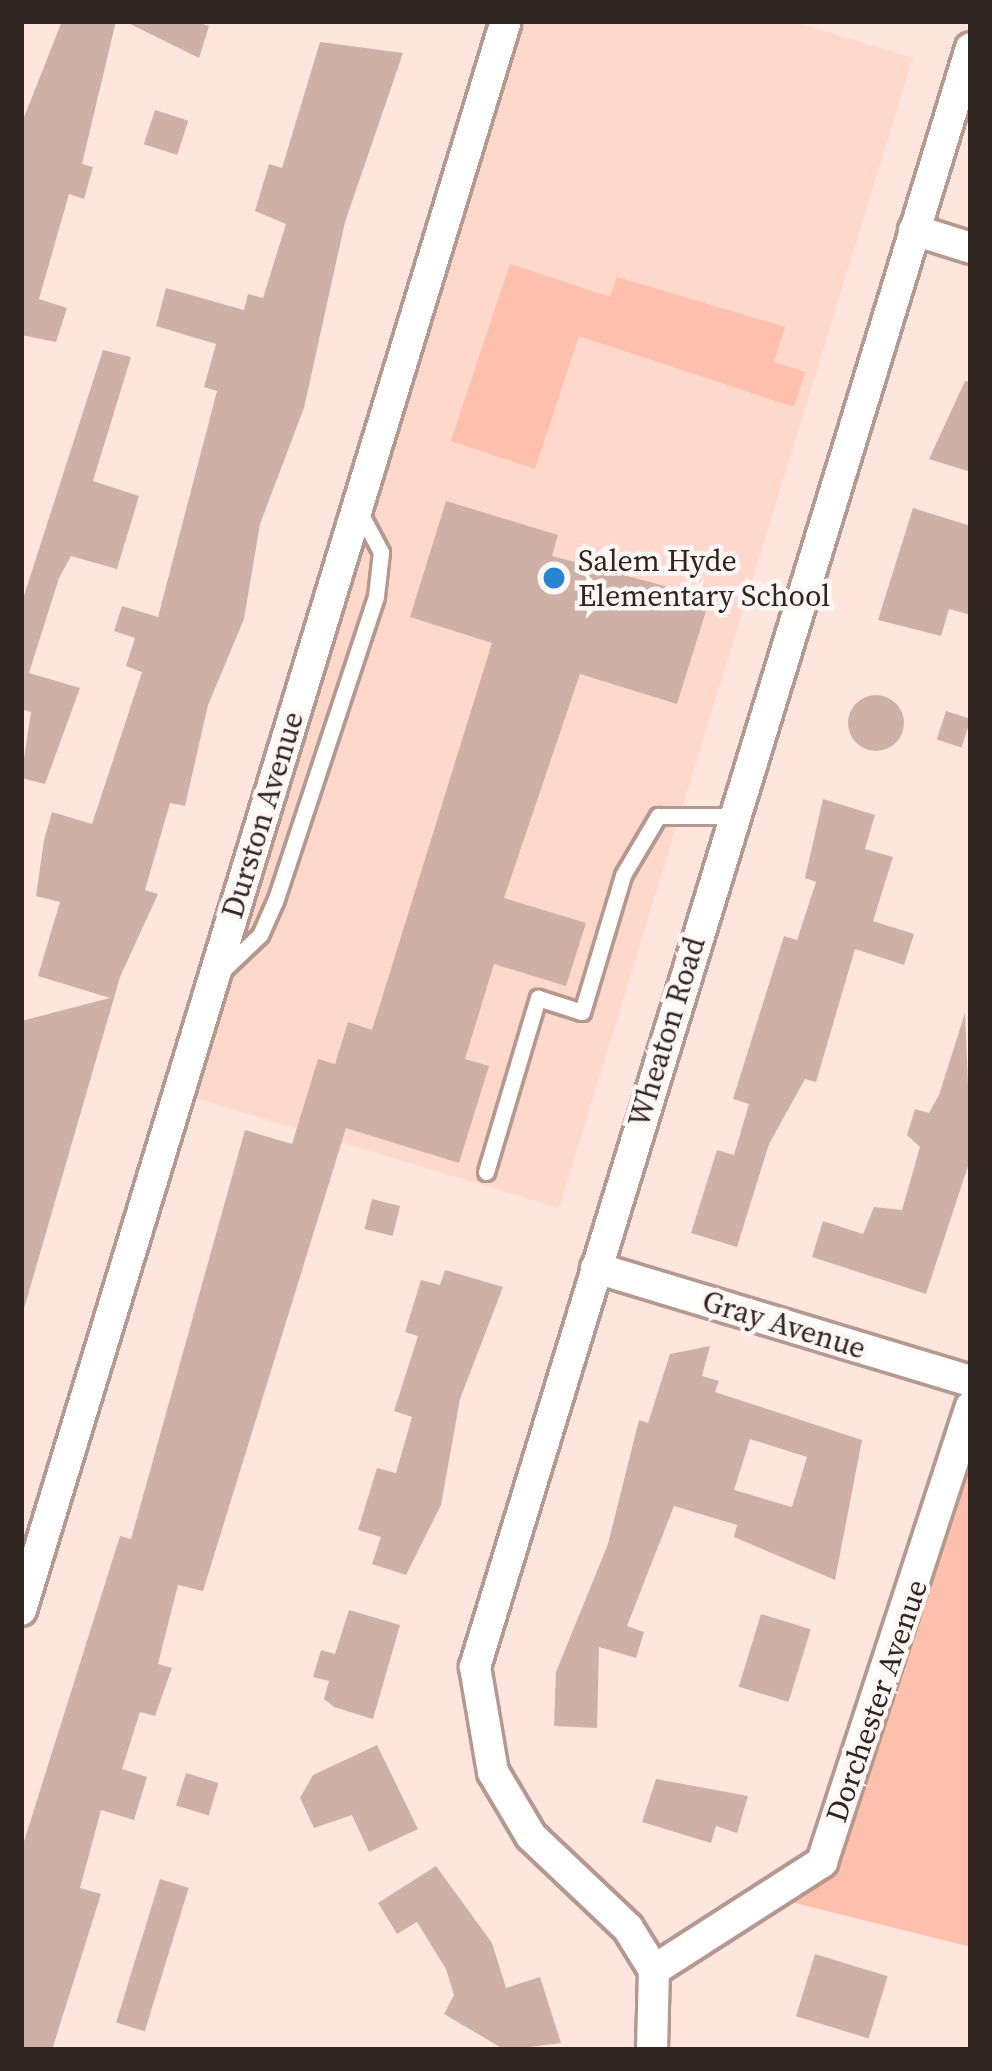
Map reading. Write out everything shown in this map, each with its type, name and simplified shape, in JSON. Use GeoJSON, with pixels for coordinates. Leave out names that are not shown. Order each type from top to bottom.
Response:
{"type":"FeatureCollection","features":[{"type":"Feature","properties":{"kind":"street","name":"Durston Avenue"},"geometry":{"type":"LineString","coordinates":[[22,1602],[506,21]]}},
{"type":"Feature","properties":{"kind":"street","name":"Wheaton Road"},"geometry":{"type":"LineString","coordinates":[[654,1970],[628,1928],[531,1836],[493,1772],[473,1698],[488,1614],[971,48]]}},
{"type":"Feature","properties":{"kind":"street"},"geometry":{"type":"LineString","coordinates":[[914,230],[971,248]]}},
{"type":"Feature","properties":{"kind":"street","name":"Gray Avenue"},"geometry":{"type":"LineString","coordinates":[[596,1268],[971,1381]]}},
{"type":"Feature","properties":{"kind":"street","name":"Dorchester Avenue"},"geometry":{"type":"LineString","coordinates":[[654,1970],[822,1862],[971,1407]]}},
{"type":"Feature","properties":{"kind":"street"},"geometry":{"type":"LineString","coordinates":[[652,2050],[654,1970]]}},
{"type":"Feature","properties":{"kind":"lane"},"geometry":{"type":"LineString","coordinates":[[213,979],[260,935],[277,899],[376,596],[381,551],[357,508]]}},
{"type":"Feature","properties":{"kind":"lane"},"geometry":{"type":"LineString","coordinates":[[486,1172],[538,998],[582,1012],[623,874],[658,816],[731,816]]}},
{"type":"Feature","properties":{"kind":"shaded area","name":"Salem Hyde Elementary School"},"geometry":{"type":"Polygon","coordinates":[[[525,21],[791,21],[913,58],[559,1208],[195,1098],[525,21]]]}},
{"type":"Feature","properties":{"kind":"shaded area"},"geometry":{"type":"Polygon","coordinates":[[[510,264],[610,297],[617,277],[785,327],[774,362],[805,372],[794,407],[579,336],[535,469],[451,441],[510,264]]]}},
{"type":"Feature","properties":{"kind":"shaded area"},"geometry":{"type":"Polygon","coordinates":[[[971,1407],[971,1947],[779,1899],[808,1877],[971,1407]]]}},
{"type":"Feature","properties":{"kind":"building"},"geometry":{"type":"Polygon","coordinates":[[[62,21],[116,21],[82,164],[93,167],[84,199],[69,194],[39,299],[67,308],[56,342],[21,335],[21,125],[62,21]]]}},
{"type":"Feature","properties":{"kind":"building"},"geometry":{"type":"Polygon","coordinates":[[[124,21],[192,21],[209,26],[199,58],[124,21]]]}},
{"type":"Feature","properties":{"kind":"building"},"geometry":{"type":"Polygon","coordinates":[[[320,42],[403,53],[345,222],[304,408],[260,524],[244,619],[208,705],[185,806],[170,803],[145,890],[158,894],[120,977],[21,1319],[21,1021],[110,998],[38,976],[60,902],[36,896],[44,840],[52,812],[92,824],[142,672],[126,666],[135,638],[114,631],[122,606],[158,617],[217,391],[204,387],[216,344],[156,326],[166,288],[244,310],[248,294],[263,298],[286,224],[255,211],[269,164],[282,168],[320,42]]]}},
{"type":"Feature","properties":{"kind":"building"},"geometry":{"type":"Polygon","coordinates":[[[155,110],[188,121],[177,155],[144,144],[155,110]]]}},
{"type":"Feature","properties":{"kind":"building"},"geometry":{"type":"Polygon","coordinates":[[[103,350],[131,357],[93,481],[139,496],[117,569],[71,556],[59,578],[29,673],[80,688],[45,784],[21,778],[31,712],[21,709],[21,605],[103,350]]]}},
{"type":"Feature","properties":{"kind":"building"},"geometry":{"type":"Polygon","coordinates":[[[965,381],[971,382],[971,472],[929,459],[965,381]]]}},
{"type":"Feature","properties":{"kind":"building"},"geometry":{"type":"Polygon","coordinates":[[[446,501],[558,535],[552,556],[710,598],[677,704],[580,674],[504,898],[586,923],[566,986],[494,964],[465,1059],[489,1066],[459,1163],[346,1128],[203,1591],[178,1585],[158,1664],[172,1668],[155,1716],[140,1712],[122,1769],[147,1777],[134,1820],[101,1810],[80,1888],[101,1894],[52,2050],[21,2050],[21,1851],[120,1536],[131,1539],[245,1130],[292,1144],[318,1059],[335,1064],[348,1022],[372,1030],[492,643],[410,617],[446,501]]]}},
{"type":"Feature","properties":{"kind":"building"},"geometry":{"type":"Polygon","coordinates":[[[913,508],[971,526],[971,615],[949,609],[941,636],[878,620],[913,508]]]}},
{"type":"Feature","properties":{"kind":"building"},"geometry":{"type":"Polygon","coordinates":[[[876,695],[896,703],[904,723],[896,743],[876,751],[856,743],[848,723],[856,703],[876,695]]]}},
{"type":"Feature","properties":{"kind":"building"},"geometry":{"type":"Polygon","coordinates":[[[946,711],[971,719],[961,748],[937,740],[946,711]]]}},
{"type":"Feature","properties":{"kind":"building"},"geometry":{"type":"Polygon","coordinates":[[[823,799],[875,815],[865,849],[893,857],[873,921],[914,934],[904,965],[855,949],[816,1082],[805,1079],[769,1144],[737,1247],[691,1233],[717,1150],[734,1155],[749,1104],[733,1099],[784,936],[797,940],[816,882],[805,878],[823,799]]]}},
{"type":"Feature","properties":{"kind":"building"},"geometry":{"type":"Polygon","coordinates":[[[965,1013],[971,1157],[926,1294],[812,1257],[823,1221],[863,1234],[874,1207],[902,1210],[920,1147],[907,1135],[915,1109],[929,1113],[939,1095],[965,1013]]]}},
{"type":"Feature","properties":{"kind":"building"},"geometry":{"type":"Polygon","coordinates":[[[372,1199],[400,1206],[393,1236],[365,1229],[372,1199]]]}},
{"type":"Feature","properties":{"kind":"building"},"geometry":{"type":"Polygon","coordinates":[[[445,1270],[503,1287],[460,1399],[441,1505],[406,1575],[372,1564],[381,1537],[358,1530],[377,1468],[396,1473],[412,1417],[394,1411],[418,1336],[405,1332],[421,1280],[440,1285],[445,1270]]]}},
{"type":"Feature","properties":{"kind":"building"},"geometry":{"type":"Polygon","coordinates":[[[710,1346],[702,1376],[719,1381],[715,1392],[862,1440],[835,1580],[734,1537],[737,1525],[674,1506],[627,1626],[644,1632],[636,1658],[599,1647],[597,1728],[554,1726],[556,1672],[608,1544],[639,1420],[648,1423],[670,1354],[710,1346]],[[750,1439],[734,1490],[792,1507],[807,1457],[750,1439]]]}},
{"type":"Feature","properties":{"kind":"building"},"geometry":{"type":"Polygon","coordinates":[[[349,1610],[400,1625],[373,1719],[334,1707],[324,1699],[329,1681],[313,1677],[321,1650],[335,1654],[349,1610]]]}},
{"type":"Feature","properties":{"kind":"building"},"geometry":{"type":"Polygon","coordinates":[[[761,1614],[811,1629],[789,1702],[739,1687],[761,1614]]]}},
{"type":"Feature","properties":{"kind":"building"},"geometry":{"type":"Polygon","coordinates":[[[377,1745],[418,1829],[369,1852],[352,1815],[314,1828],[300,1798],[313,1775],[377,1745]]]}},
{"type":"Feature","properties":{"kind":"building"},"geometry":{"type":"Polygon","coordinates":[[[186,1773],[219,1783],[209,1815],[176,1806],[186,1773]]]}},
{"type":"Feature","properties":{"kind":"building"},"geometry":{"type":"Polygon","coordinates":[[[656,1779],[748,1796],[737,1833],[716,1826],[711,1843],[642,1822],[656,1779]]]}},
{"type":"Feature","properties":{"kind":"building"},"geometry":{"type":"Polygon","coordinates":[[[436,1866],[492,1943],[506,1988],[540,1977],[561,2043],[505,2050],[444,2014],[454,1995],[446,1969],[417,1922],[397,1934],[378,1903],[436,1866]]]}},
{"type":"Feature","properties":{"kind":"building"},"geometry":{"type":"Polygon","coordinates":[[[160,1879],[189,1888],[145,2031],[116,2022],[160,1879]]]}},
{"type":"Feature","properties":{"kind":"building"},"geometry":{"type":"Polygon","coordinates":[[[815,1954],[888,1976],[869,2038],[796,2016],[815,1954]]]}},
{"type":"Feature","properties":{"kind":"place","name":"Salem Hyde Elementary School"},"geometry":{"type":"Point","coordinates":[554,578]}}]}
